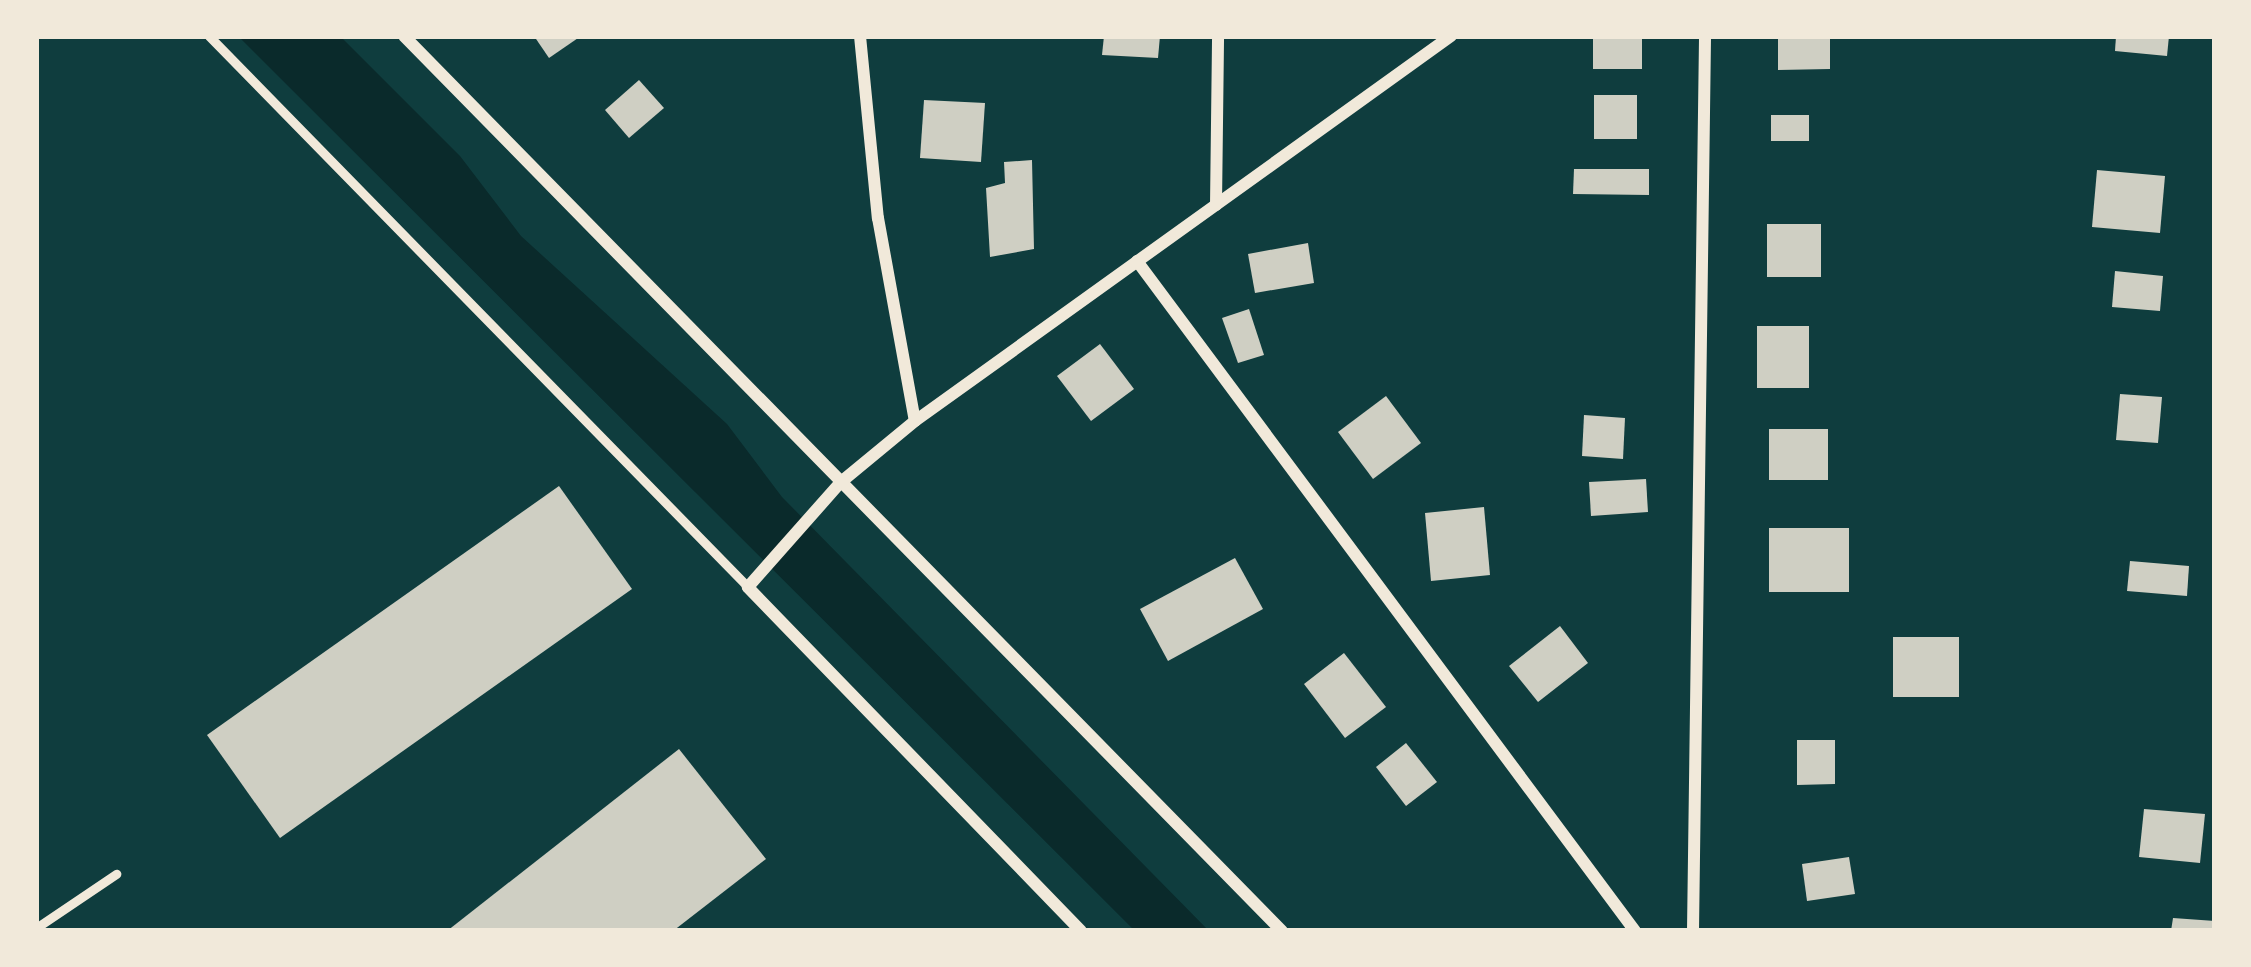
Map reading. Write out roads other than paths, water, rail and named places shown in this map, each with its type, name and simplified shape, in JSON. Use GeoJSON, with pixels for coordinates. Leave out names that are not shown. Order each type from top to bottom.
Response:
{"type":"FeatureCollection","features":[{"type":"Feature","properties":{"kind":"street"},"geometry":{"type":"LineString","coordinates":[[404,36],[1282,931]]}},
{"type":"Feature","properties":{"kind":"street"},"geometry":{"type":"LineString","coordinates":[[860,36],[878,218],[915,421]]}},
{"type":"Feature","properties":{"kind":"street"},"geometry":{"type":"LineString","coordinates":[[1216,205],[1218,36]]}},
{"type":"Feature","properties":{"kind":"street"},"geometry":{"type":"LineString","coordinates":[[1081,931],[748,587],[842,482],[915,421],[1451,36]]}},
{"type":"Feature","properties":{"kind":"street"},"geometry":{"type":"LineString","coordinates":[[1693,931],[1706,36]]}},
{"type":"Feature","properties":{"kind":"street"},"geometry":{"type":"LineString","coordinates":[[1137,261],[1635,931]]}},
{"type":"Feature","properties":{"kind":"lane"},"geometry":{"type":"LineString","coordinates":[[209,36],[748,587]]}},
{"type":"Feature","properties":{"kind":"lane"},"geometry":{"type":"LineString","coordinates":[[36,928],[116,874]]}},
{"type":"Feature","properties":{"kind":"water"},"geometry":{"type":"Polygon","coordinates":[[[238,36],[340,36],[460,156],[521,236],[727,424],[782,497],[1209,931],[1135,931],[238,36]]]}}]}
